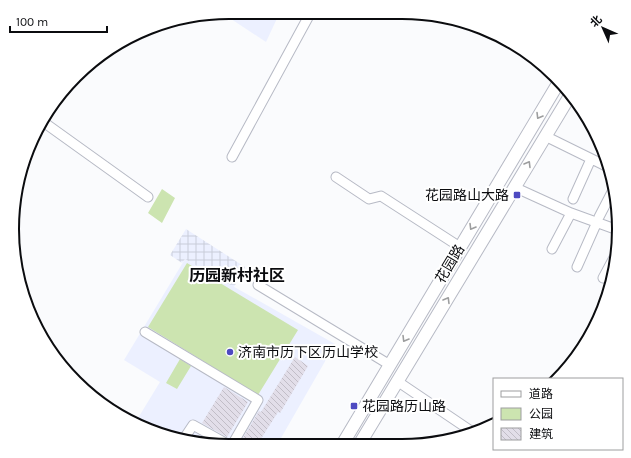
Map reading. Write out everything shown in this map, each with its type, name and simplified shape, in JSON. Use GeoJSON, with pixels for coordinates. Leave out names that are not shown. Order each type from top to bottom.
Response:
{"type":"FeatureCollection","features":[{"type":"Feature","properties":{"kind":"main road","name":"花园路"},"geometry":{"type":"LineString","coordinates":[[346,439],[556,87]]}},
{"type":"Feature","properties":{"kind":"main road","name":"花园路"},"geometry":{"type":"LineString","coordinates":[[363,439],[568,99]]}},
{"type":"Feature","properties":{"kind":"street"},"geometry":{"type":"LineString","coordinates":[[232,157],[307,19]]}},
{"type":"Feature","properties":{"kind":"street"},"geometry":{"type":"LineString","coordinates":[[47,124],[148,197]]}},
{"type":"Feature","properties":{"kind":"street"},"geometry":{"type":"LineString","coordinates":[[545,136],[602,164]]}},
{"type":"Feature","properties":{"kind":"street"},"geometry":{"type":"LineString","coordinates":[[572,199],[594,161],[599,157]]}},
{"type":"Feature","properties":{"kind":"street"},"geometry":{"type":"LineString","coordinates":[[336,177],[369,199],[381,196],[460,247]]}},
{"type":"Feature","properties":{"kind":"street"},"geometry":{"type":"LineString","coordinates":[[514,187],[571,213],[598,220],[612,227]]}},
{"type":"Feature","properties":{"kind":"street"},"geometry":{"type":"LineString","coordinates":[[577,267],[609,197]]}},
{"type":"Feature","properties":{"kind":"street"},"geometry":{"type":"LineString","coordinates":[[552,249],[571,213]]}},
{"type":"Feature","properties":{"kind":"street"},"geometry":{"type":"LineString","coordinates":[[603,278],[608,268]]}},
{"type":"Feature","properties":{"kind":"street"},"geometry":{"type":"LineString","coordinates":[[258,285],[390,365]]}},
{"type":"Feature","properties":{"kind":"street"},"geometry":{"type":"LineString","coordinates":[[145,332],[258,400],[235,439]]}},
{"type":"Feature","properties":{"kind":"street"},"geometry":{"type":"LineString","coordinates":[[398,381],[469,428]]}},
{"type":"Feature","properties":{"kind":"street"},"geometry":{"type":"LineString","coordinates":[[187,435],[193,425],[218,439]]}},
{"type":"Feature","properties":{"kind":"shaded area"},"geometry":{"type":"Polygon","coordinates":[[[231,19],[277,19],[266,42],[231,19]]]}},
{"type":"Feature","properties":{"kind":"shaded area"},"geometry":{"type":"Polygon","coordinates":[[[186,229],[245,267],[234,287],[185,259],[182,263],[170,255],[186,229]]]}},
{"type":"Feature","properties":{"kind":"shaded area","name":"济南市历下区历山学校"},"geometry":{"type":"Polygon","coordinates":[[[185,259],[335,344],[280,439],[215,439],[175,432],[161,428],[138,418],[160,382],[124,360],[185,259]]]}},
{"type":"Feature","properties":{"kind":"green space"},"geometry":{"type":"Polygon","coordinates":[[[162,189],[175,198],[162,223],[148,213],[162,189]]]}},
{"type":"Feature","properties":{"kind":"green space"},"geometry":{"type":"Polygon","coordinates":[[[187,263],[298,330],[258,395],[148,327],[187,263]]]}},
{"type":"Feature","properties":{"kind":"green space"},"geometry":{"type":"Polygon","coordinates":[[[180,359],[191,366],[177,389],[166,383],[180,359]]]}},
{"type":"Feature","properties":{"kind":"building"},"geometry":{"type":"Polygon","coordinates":[[[295,357],[308,366],[280,413],[278,412],[261,439],[243,439],[259,411],[261,412],[295,357]]]}},
{"type":"Feature","properties":{"kind":"building"},"geometry":{"type":"Polygon","coordinates":[[[224,387],[248,402],[227,437],[202,423],[224,387]]]}},
{"type":"Feature","properties":{"kind":"place","name":"花园路山大路"},"geometry":{"type":"Point","coordinates":[517,195]}},
{"type":"Feature","properties":{"kind":"place","name":"济南市历下区历山学校"},"geometry":{"type":"Point","coordinates":[230,352]}},
{"type":"Feature","properties":{"kind":"place","name":"花园路历山路"},"geometry":{"type":"Point","coordinates":[354,406]}},
{"type":"Feature","properties":{"kind":"district","name":"历园新村社区"},"geometry":{"type":"Point","coordinates":[237,275]}}]}
